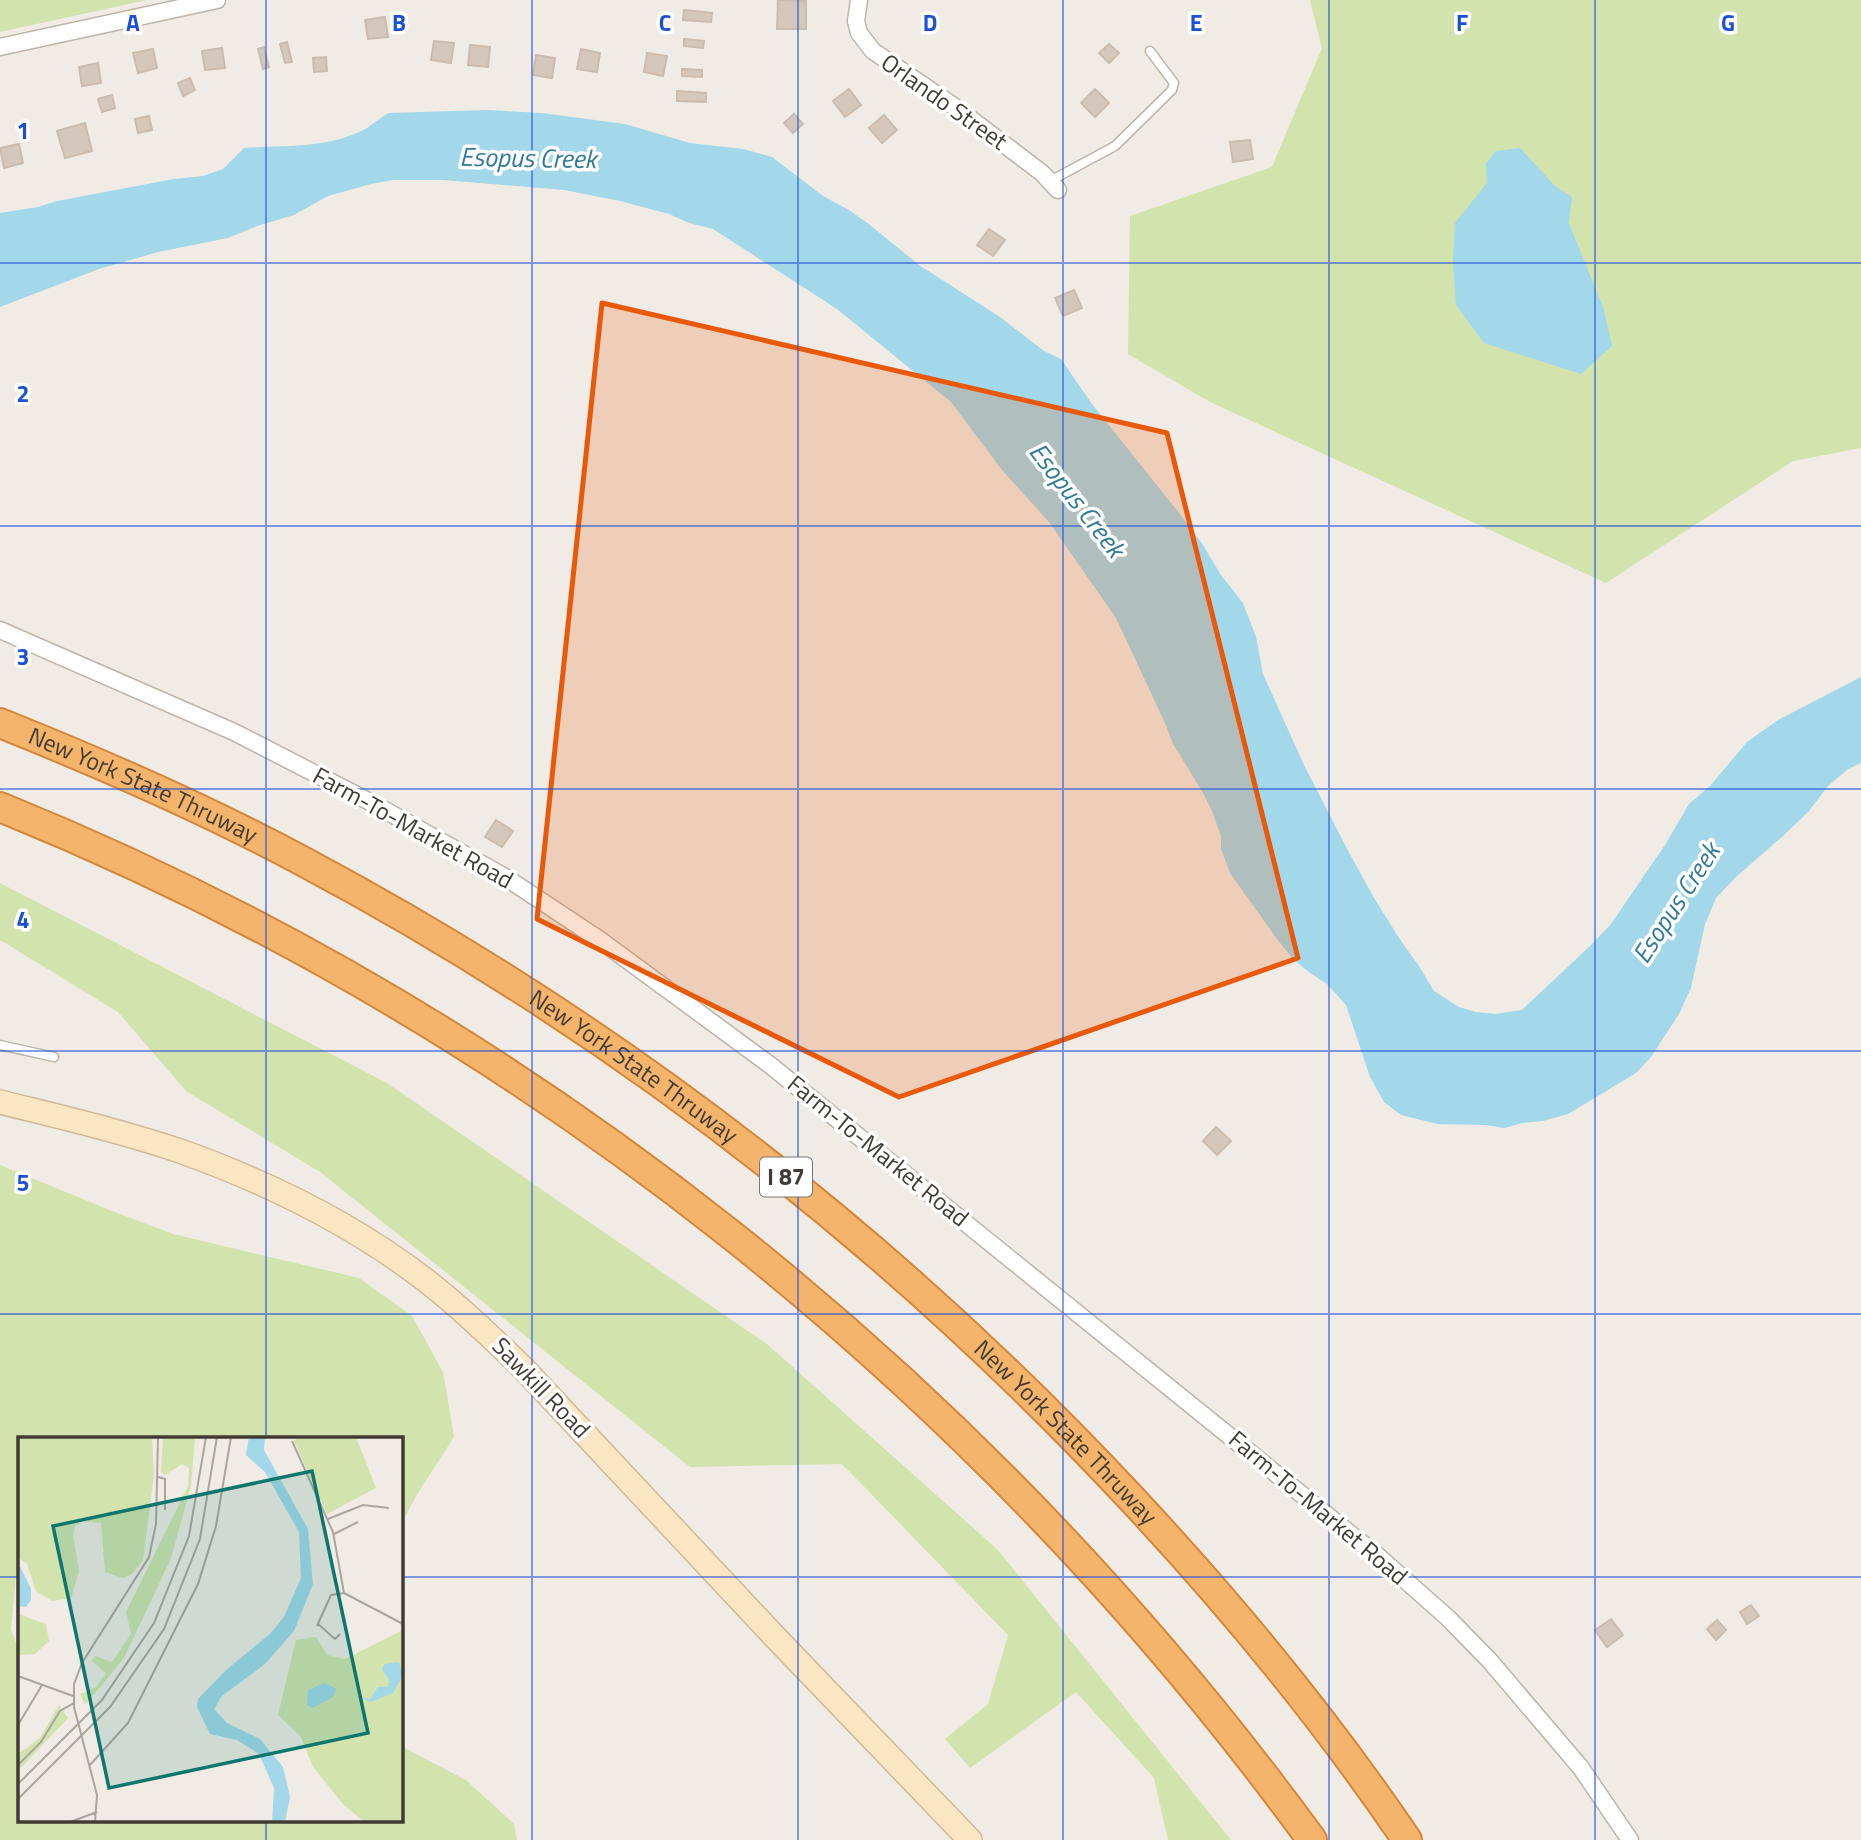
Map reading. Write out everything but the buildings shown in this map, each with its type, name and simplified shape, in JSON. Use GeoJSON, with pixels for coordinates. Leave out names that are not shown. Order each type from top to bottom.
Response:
{"type":"FeatureCollection","features":[{"type":"Feature","properties":{"kind":"highway","name":"New York State Thruway"},"geometry":{"type":"LineString","coordinates":[[0,723],[123,774],[220,819],[432,933],[601,1041],[710,1119],[805,1192],[908,1279],[1005,1368],[1135,1502],[1275,1663],[1407,1840]]}},
{"type":"Feature","properties":{"kind":"highway"},"geometry":{"type":"LineString","coordinates":[[0,807],[92,845],[323,960],[491,1062],[579,1121],[734,1237],[855,1337],[950,1425],[1043,1518],[1180,1671],[1253,1761],[1312,1840]]}},
{"type":"Feature","properties":{"kind":"street"},"geometry":{"type":"LineString","coordinates":[[0,47],[217,0]]}},
{"type":"Feature","properties":{"kind":"street","name":"Orlando Street"},"geometry":{"type":"LineString","coordinates":[[859,0],[856,21],[859,33],[873,51],[955,107],[1054,185]]}},
{"type":"Feature","properties":{"kind":"street","name":"Farm-To-Market Road"},"geometry":{"type":"LineString","coordinates":[[0,630],[234,732],[374,804],[505,877],[600,940],[770,1065],[1379,1557],[1448,1618],[1490,1661],[1581,1768],[1630,1840]]}},
{"type":"Feature","properties":{"kind":"street","name":"Sawkill Road"},"geometry":{"type":"LineString","coordinates":[[0,1102],[136,1137],[226,1169],[310,1207],[351,1230],[424,1280],[523,1368],[970,1840]]}},
{"type":"Feature","properties":{"kind":"lane"},"geometry":{"type":"LineString","coordinates":[[1054,185],[1115,146],[1172,90],[1174,83],[1150,51]]}},
{"type":"Feature","properties":{"kind":"lane"},"geometry":{"type":"LineString","coordinates":[[0,1045],[54,1057]]}},
{"type":"Feature","properties":{"kind":"highlighted area"},"geometry":{"type":"Polygon","coordinates":[[[602,303],[1167,433],[1298,958],[899,1097],[537,919],[602,303]]]}},
{"type":"Feature","properties":{"kind":"green space"},"geometry":{"type":"Polygon","coordinates":[[[0,0],[147,0],[0,32],[0,0]]]}},
{"type":"Feature","properties":{"kind":"green space"},"geometry":{"type":"Polygon","coordinates":[[[1310,0],[1861,0],[1861,448],[1793,461],[1606,583],[1210,402],[1128,354],[1130,216],[1272,167],[1322,48],[1310,0]]]}},
{"type":"Feature","properties":{"kind":"green space"},"geometry":{"type":"Polygon","coordinates":[[[0,883],[387,1083],[768,1345],[998,1550],[1231,1840],[1168,1840],[1154,1778],[1076,1692],[970,1768],[945,1739],[988,1704],[1008,1635],[842,1464],[690,1467],[320,1172],[186,1091],[118,1012],[0,940],[0,883]]]}},
{"type":"Feature","properties":{"kind":"green space"},"geometry":{"type":"Polygon","coordinates":[[[0,1165],[173,1234],[359,1278],[412,1316],[443,1372],[454,1437],[402,1522],[402,1437],[18,1437],[18,1564],[11,1629],[18,1648],[18,1822],[402,1822],[402,1747],[466,1780],[514,1824],[517,1840],[0,1840],[0,1165]]]}},
{"type":"Feature","properties":{"kind":"water","name":"Esopus Creek"},"geometry":{"type":"Polygon","coordinates":[[[487,110],[542,113],[625,124],[690,143],[743,149],[772,157],[823,196],[870,225],[919,265],[1000,317],[1044,351],[1061,359],[1092,404],[1201,542],[1221,575],[1243,603],[1256,637],[1263,674],[1304,765],[1345,845],[1374,898],[1434,991],[1459,1007],[1495,1014],[1522,1010],[1611,924],[1665,845],[1689,804],[1710,786],[1747,742],[1778,720],[1861,677],[1861,763],[1848,769],[1827,787],[1809,811],[1716,898],[1705,924],[1691,988],[1679,1014],[1651,1057],[1636,1073],[1568,1114],[1543,1121],[1505,1128],[1438,1124],[1417,1119],[1401,1115],[1384,1102],[1370,1077],[1346,1005],[1327,984],[1293,959],[1230,873],[1212,811],[1173,744],[1116,618],[1049,522],[1002,470],[951,402],[837,309],[713,229],[620,201],[564,190],[443,180],[393,180],[328,196],[294,215],[228,238],[158,252],[99,269],[0,307],[0,213],[174,179],[203,176],[223,169],[244,148],[307,145],[338,140],[367,128],[389,113],[487,110]]]}},
{"type":"Feature","properties":{"kind":"water"},"geometry":{"type":"Polygon","coordinates":[[[1520,148],[1555,186],[1572,197],[1569,223],[1604,310],[1612,346],[1581,374],[1484,343],[1456,305],[1453,262],[1455,223],[1487,183],[1486,163],[1496,151],[1520,148]]]}}]}
